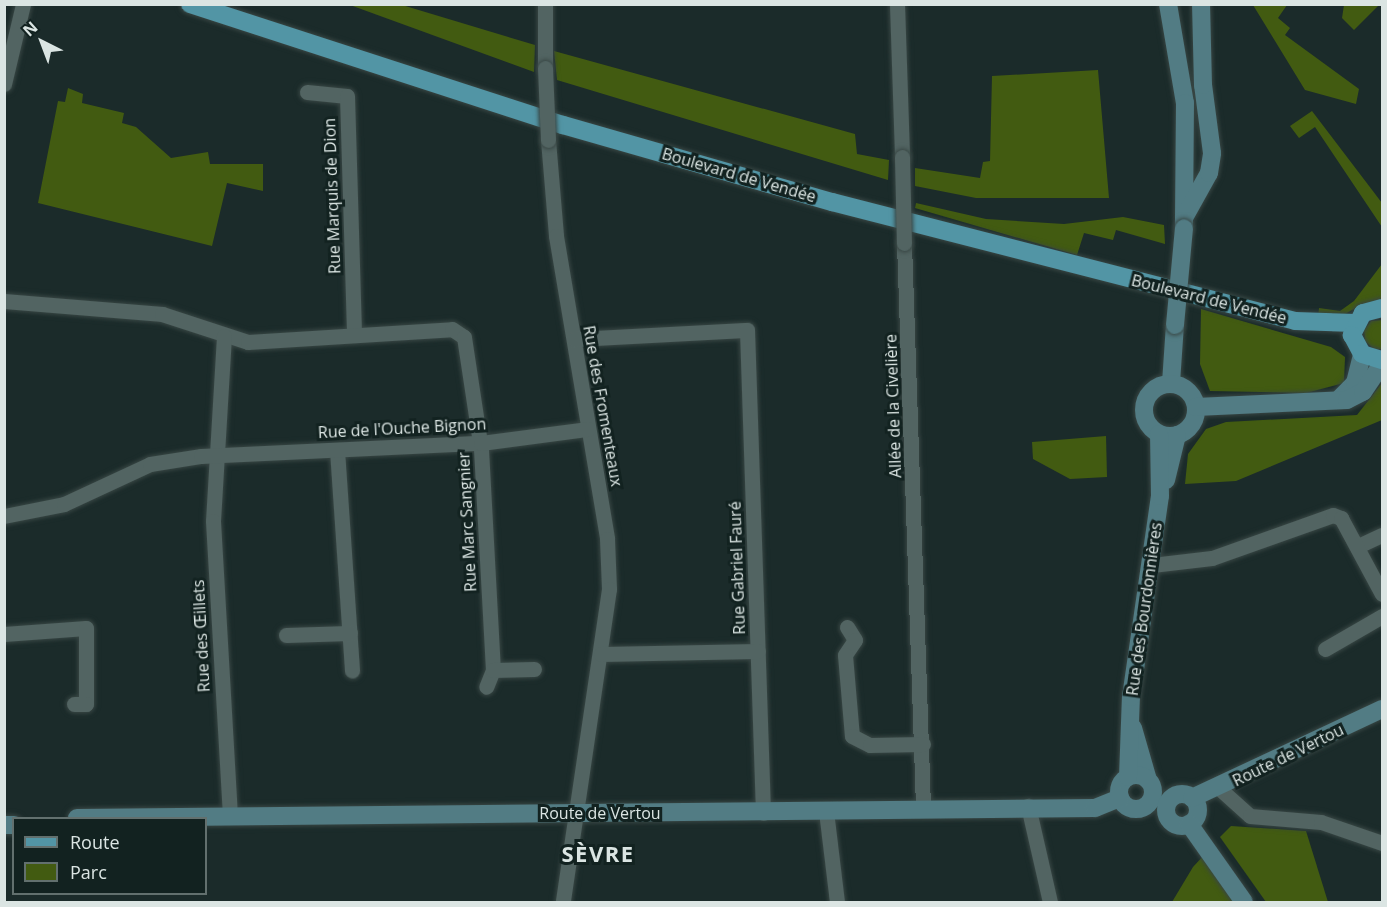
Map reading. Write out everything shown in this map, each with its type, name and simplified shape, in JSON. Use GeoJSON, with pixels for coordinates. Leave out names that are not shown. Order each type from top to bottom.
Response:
{"type":"FeatureCollection","features":[{"type":"Feature","properties":{"kind":"main road","name":"Boulevard de Vendée"},"geometry":{"type":"LineString","coordinates":[[190,4],[731,173],[1295,321],[1383,362]]}},
{"type":"Feature","properties":{"kind":"main road"},"geometry":{"type":"LineString","coordinates":[[1359,350],[1355,323],[1367,310],[1383,308]]}},
{"type":"Feature","properties":{"kind":"main road","name":"Boulevard de Vendée"},"geometry":{"type":"LineString","coordinates":[[1295,321],[1355,323]]}},
{"type":"Feature","properties":{"kind":"street"},"geometry":{"type":"LineString","coordinates":[[4,84],[23,4]]}},
{"type":"Feature","properties":{"kind":"street","name":"Rue des Fromenteaux"},"geometry":{"type":"LineString","coordinates":[[545,4],[548,140],[574,339],[607,539],[601,654],[563,903]]}},
{"type":"Feature","properties":{"kind":"street","name":"Allée de la Civelière"},"geometry":{"type":"LineString","coordinates":[[897,4],[923,744],[923,807]]}},
{"type":"Feature","properties":{"kind":"street"},"geometry":{"type":"LineString","coordinates":[[1168,4],[1185,103],[1184,222],[1171,383]]}},
{"type":"Feature","properties":{"kind":"street"},"geometry":{"type":"LineString","coordinates":[[1184,222],[1209,173],[1212,153],[1203,85],[1202,4]]}},
{"type":"Feature","properties":{"kind":"street","name":"Rue Marquis de Dion"},"geometry":{"type":"LineString","coordinates":[[307,92],[347,96],[354,335]]}},
{"type":"Feature","properties":{"kind":"street"},"geometry":{"type":"LineString","coordinates":[[4,301],[162,314],[248,342],[354,335]]}},
{"type":"Feature","properties":{"kind":"street","name":"Rue Marc Sangnier"},"geometry":{"type":"LineString","coordinates":[[354,335],[452,329],[464,337],[481,443],[493,670],[486,687]]}},
{"type":"Feature","properties":{"kind":"street","name":"Rue Gabriel Fauré"},"geometry":{"type":"LineString","coordinates":[[574,339],[747,330],[763,813]]}},
{"type":"Feature","properties":{"kind":"street","name":"Rue des Œillets"},"geometry":{"type":"LineString","coordinates":[[224,336],[213,520],[230,814]]}},
{"type":"Feature","properties":{"kind":"street"},"geometry":{"type":"LineString","coordinates":[[1336,401],[1355,383],[1359,350]]}},
{"type":"Feature","properties":{"kind":"street"},"geometry":{"type":"LineString","coordinates":[[1196,406],[1336,401],[1363,392],[1383,362]]}},
{"type":"Feature","properties":{"kind":"street"},"geometry":{"type":"LineString","coordinates":[[1171,383],[1189,391],[1196,406],[1193,424],[1177,435],[1159,434],[1146,422],[1144,405],[1153,389],[1171,383]]}},
{"type":"Feature","properties":{"kind":"street","name":"Rue de l'Ouche Bignon"},"geometry":{"type":"LineString","coordinates":[[4,516],[64,504],[150,464],[217,457],[481,443],[588,429]]}},
{"type":"Feature","properties":{"kind":"street","name":"Rue des Bourdonnières"},"geometry":{"type":"LineString","coordinates":[[1128,777],[1132,723],[1160,496],[1159,434]]}},
{"type":"Feature","properties":{"kind":"street","name":"Rue des Bourdonnières"},"geometry":{"type":"LineString","coordinates":[[1160,496],[1177,435]]}},
{"type":"Feature","properties":{"kind":"street"},"geometry":{"type":"LineString","coordinates":[[337,450],[352,670]]}},
{"type":"Feature","properties":{"kind":"street"},"geometry":{"type":"LineString","coordinates":[[1152,565],[1212,558],[1333,515],[1341,518],[1383,594]]}},
{"type":"Feature","properties":{"kind":"street"},"geometry":{"type":"LineString","coordinates":[[1358,546],[1383,535]]}},
{"type":"Feature","properties":{"kind":"street"},"geometry":{"type":"LineString","coordinates":[[1325,649],[1383,616]]}},
{"type":"Feature","properties":{"kind":"street"},"geometry":{"type":"LineString","coordinates":[[848,627],[855,640],[845,654],[846,717],[852,736],[870,745],[923,744]]}},
{"type":"Feature","properties":{"kind":"street"},"geometry":{"type":"LineString","coordinates":[[4,634],[86,628],[86,704],[74,704]]}},
{"type":"Feature","properties":{"kind":"street"},"geometry":{"type":"LineString","coordinates":[[285,635],[350,633]]}},
{"type":"Feature","properties":{"kind":"street"},"geometry":{"type":"LineString","coordinates":[[601,654],[758,651]]}},
{"type":"Feature","properties":{"kind":"street"},"geometry":{"type":"LineString","coordinates":[[493,670],[534,669]]}},
{"type":"Feature","properties":{"kind":"street","name":"Route de Vertou"},"geometry":{"type":"LineString","coordinates":[[1184,796],[1220,789],[1383,709]]}},
{"type":"Feature","properties":{"kind":"street","name":"Rue des Bourdonnières"},"geometry":{"type":"LineString","coordinates":[[1132,723],[1150,783]]}},
{"type":"Feature","properties":{"kind":"street"},"geometry":{"type":"LineString","coordinates":[[1128,777],[1184,796],[1197,811],[1189,824],[1175,825],[1167,816],[1146,805],[1131,808],[1120,798],[1119,788],[1128,777]]}},
{"type":"Feature","properties":{"kind":"street"},"geometry":{"type":"LineString","coordinates":[[1146,805],[1150,783]]}},
{"type":"Feature","properties":{"kind":"street"},"geometry":{"type":"LineString","coordinates":[[1220,789],[1250,816],[1321,822],[1383,843]]}},
{"type":"Feature","properties":{"kind":"street"},"geometry":{"type":"LineString","coordinates":[[1167,816],[1167,803],[1184,796]]}},
{"type":"Feature","properties":{"kind":"street","name":"Route de Vertou"},"geometry":{"type":"LineString","coordinates":[[138,817],[230,814],[763,813],[1028,806],[1095,808],[1120,798]]}},
{"type":"Feature","properties":{"kind":"street"},"geometry":{"type":"LineString","coordinates":[[1028,806],[1050,903]]}},
{"type":"Feature","properties":{"kind":"street"},"geometry":{"type":"LineString","coordinates":[[826,811],[837,903]]}},
{"type":"Feature","properties":{"kind":"street"},"geometry":{"type":"LineString","coordinates":[[1189,824],[1244,903]]}},
{"type":"Feature","properties":{"kind":"green space"},"geometry":{"type":"Polygon","coordinates":[[[1344,4],[1379,5],[1354,30],[1342,18],[1344,4]]]}},
{"type":"Feature","properties":{"kind":"green space"},"geometry":{"type":"Polygon","coordinates":[[[350,5],[402,5],[535,45],[534,72],[350,5]]]}},
{"type":"Feature","properties":{"kind":"green space"},"geometry":{"type":"Polygon","coordinates":[[[1253,5],[1287,5],[1278,18],[1290,28],[1285,35],[1359,89],[1356,104],[1305,90],[1253,5]]]}},
{"type":"Feature","properties":{"kind":"green space"},"geometry":{"type":"Polygon","coordinates":[[[554,51],[855,134],[857,154],[889,160],[888,180],[557,80],[554,51]]]}},
{"type":"Feature","properties":{"kind":"green space"},"geometry":{"type":"Polygon","coordinates":[[[1098,70],[1109,198],[976,198],[915,186],[915,168],[980,178],[983,162],[990,161],[992,76],[1098,70]]]}},
{"type":"Feature","properties":{"kind":"green space"},"geometry":{"type":"Polygon","coordinates":[[[68,88],[83,94],[82,103],[124,113],[122,123],[136,127],[171,158],[208,152],[210,164],[263,164],[263,191],[227,183],[212,246],[38,203],[58,101],[65,102],[68,88]]]}},
{"type":"Feature","properties":{"kind":"green space"},"geometry":{"type":"Polygon","coordinates":[[[1312,111],[1382,203],[1382,227],[1315,127],[1299,138],[1290,126],[1312,111]]]}},
{"type":"Feature","properties":{"kind":"green space"},"geometry":{"type":"Polygon","coordinates":[[[916,203],[986,219],[1064,224],[1123,217],[1164,225],[1165,244],[1116,230],[1113,240],[1084,233],[1077,255],[915,208],[916,203]]]}},
{"type":"Feature","properties":{"kind":"green space"},"geometry":{"type":"Polygon","coordinates":[[[1382,264],[1382,302],[1359,306],[1340,317],[1318,317],[1319,308],[1340,311],[1354,301],[1382,264]]]}},
{"type":"Feature","properties":{"kind":"green space"},"geometry":{"type":"Polygon","coordinates":[[[1201,309],[1331,347],[1345,357],[1344,383],[1306,393],[1210,391],[1200,364],[1201,309]]]}},
{"type":"Feature","properties":{"kind":"green space"},"geometry":{"type":"Polygon","coordinates":[[[1382,320],[1382,349],[1374,349],[1365,341],[1364,330],[1371,321],[1382,320]]]}},
{"type":"Feature","properties":{"kind":"green space"},"geometry":{"type":"Polygon","coordinates":[[[1382,383],[1382,420],[1236,481],[1185,484],[1188,454],[1206,429],[1226,422],[1357,415],[1382,383]]]}},
{"type":"Feature","properties":{"kind":"green space"},"geometry":{"type":"Polygon","coordinates":[[[1106,436],[1107,477],[1070,479],[1033,459],[1032,442],[1106,436]]]}},
{"type":"Feature","properties":{"kind":"green space"},"geometry":{"type":"Polygon","coordinates":[[[1231,826],[1306,831],[1328,902],[1266,902],[1220,837],[1231,826]]]}},
{"type":"Feature","properties":{"kind":"green space"},"geometry":{"type":"Polygon","coordinates":[[[1204,855],[1234,902],[1172,902],[1193,867],[1204,855]]]}},
{"type":"Feature","properties":{"kind":"district","name":"SÈVRE"},"geometry":{"type":"Point","coordinates":[598,854]}}]}
